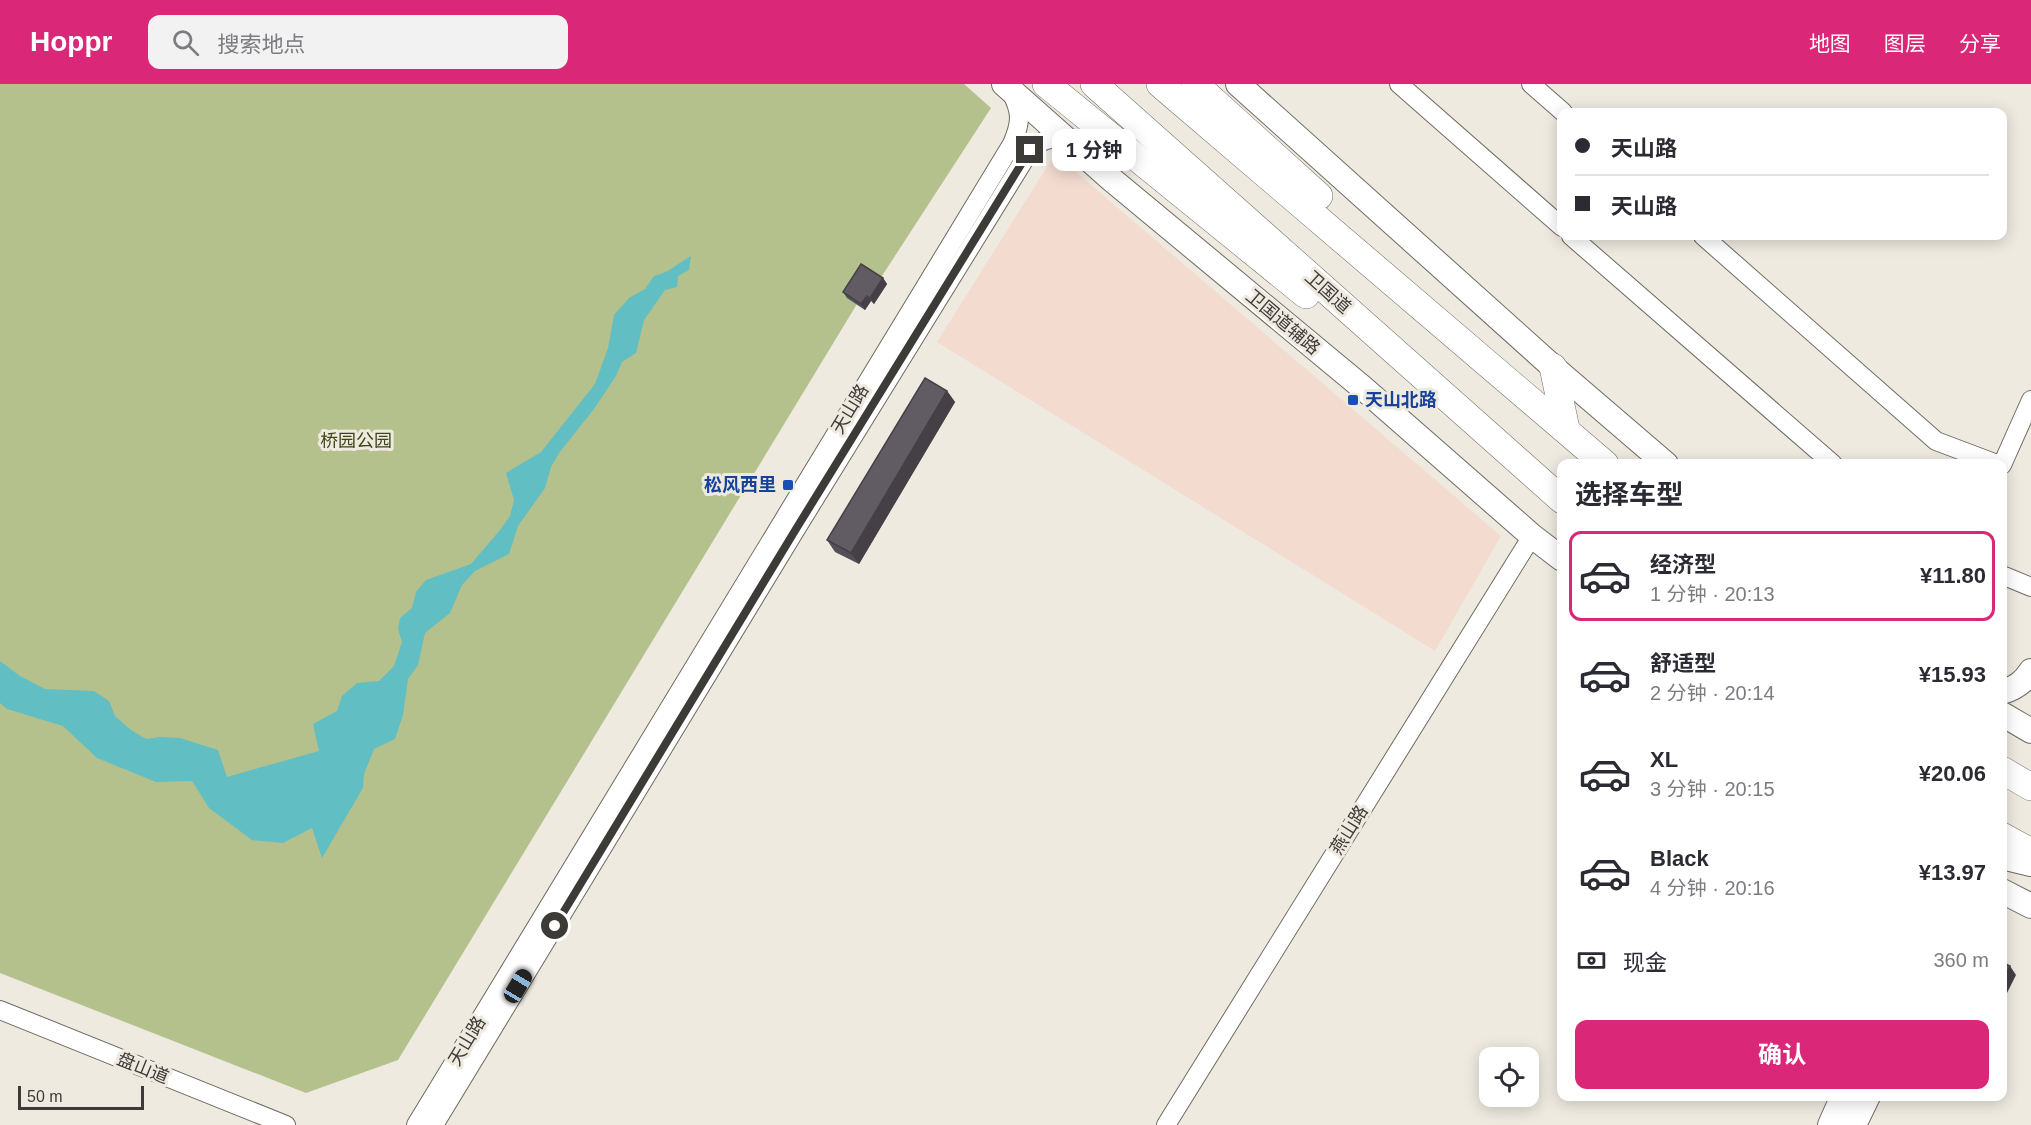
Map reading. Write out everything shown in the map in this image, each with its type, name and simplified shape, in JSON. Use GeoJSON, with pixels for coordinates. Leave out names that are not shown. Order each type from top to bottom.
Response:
{"type":"FeatureCollection","features":[{"type":"Feature","properties":{"kind":"highway"},"geometry":{"type":"LineString","coordinates":[[1046,84],[1239,242],[1524,466]]}},
{"type":"Feature","properties":{"kind":"highway","name":"卫国道"},"geometry":{"type":"LineString","coordinates":[[1094,84],[1557,496]]}},
{"type":"Feature","properties":{"kind":"highway"},"geometry":{"type":"LineString","coordinates":[[1160,84],[1599,459]]}},
{"type":"Feature","properties":{"kind":"highway"},"geometry":{"type":"LineString","coordinates":[[1195,84],[1371,243],[1566,429]]}},
{"type":"Feature","properties":{"kind":"highway"},"geometry":{"type":"LineString","coordinates":[[1553,367],[1566,429]]}},
{"type":"Feature","properties":{"kind":"highway"},"geometry":{"type":"LineString","coordinates":[[2007,773],[2031,787]]}},
{"type":"Feature","properties":{"kind":"highway"},"geometry":{"type":"LineString","coordinates":[[2007,844],[2017,859]]}},
{"type":"Feature","properties":{"kind":"main road"},"geometry":{"type":"LineString","coordinates":[[1238,84],[1553,367],[1660,459]]}},
{"type":"Feature","properties":{"kind":"main road","name":"卫国道辅路"},"geometry":{"type":"LineString","coordinates":[[1007,87],[1557,555]]}},
{"type":"Feature","properties":{"kind":"main road"},"geometry":{"type":"LineString","coordinates":[[2007,690],[2020,684],[2031,671]]}},
{"type":"Feature","properties":{"kind":"main road"},"geometry":{"type":"LineString","coordinates":[[2007,717],[2031,731]]}},
{"type":"Feature","properties":{"kind":"main road"},"geometry":{"type":"LineString","coordinates":[[2007,894],[2031,906]]}},
{"type":"Feature","properties":{"kind":"main road"},"geometry":{"type":"LineString","coordinates":[[1830,1125],[1841,1101]]}},
{"type":"Feature","properties":{"kind":"main road"},"geometry":{"type":"LineString","coordinates":[[1854,1125],[1866,1101]]}},
{"type":"Feature","properties":{"kind":"street"},"geometry":{"type":"LineString","coordinates":[[1399,84],[1557,223]]}},
{"type":"Feature","properties":{"kind":"street"},"geometry":{"type":"LineString","coordinates":[[1531,84],[1558,108]]}},
{"type":"Feature","properties":{"kind":"street","name":"天山路"},"geometry":{"type":"LineString","coordinates":[[416,1125],[1012,144],[1020,121],[1017,102],[1007,87]]}},
{"type":"Feature","properties":{"kind":"street","name":"天山路"},"geometry":{"type":"LineString","coordinates":[[434,1125],[796,529],[1026,157],[1043,140],[1057,138],[1072,144]]}},
{"type":"Feature","properties":{"kind":"street"},"geometry":{"type":"LineString","coordinates":[[1576,240],[1827,459]]}},
{"type":"Feature","properties":{"kind":"street"},"geometry":{"type":"LineString","coordinates":[[1708,240],[1936,441],[1984,459]]}},
{"type":"Feature","properties":{"kind":"street"},"geometry":{"type":"LineString","coordinates":[[2005,459],[2031,400]]}},
{"type":"Feature","properties":{"kind":"street","name":"燕山路"},"geometry":{"type":"LineString","coordinates":[[1166,1125],[1532,536]]}},
{"type":"Feature","properties":{"kind":"street"},"geometry":{"type":"LineString","coordinates":[[2007,577],[2031,587]]}},
{"type":"Feature","properties":{"kind":"street","name":"盘山道"},"geometry":{"type":"LineString","coordinates":[[0,1010],[286,1125]]}},
{"type":"Feature","properties":{"kind":"street","name":"盘山道"},"geometry":{"type":"LineString","coordinates":[[0,1022],[259,1125]]}},
{"type":"Feature","properties":{"kind":"shaded area"},"geometry":{"type":"Polygon","coordinates":[[[1055,154],[1501,536],[1435,651],[937,342],[1055,154]]]}},
{"type":"Feature","properties":{"kind":"green space","name":"桥园公园"},"geometry":{"type":"Polygon","coordinates":[[[0,84],[964,84],[991,108],[880,279],[847,297],[857,304],[398,1060],[306,1093],[0,973],[0,84]]]}},
{"type":"Feature","properties":{"kind":"water"},"geometry":{"type":"Polygon","coordinates":[[[691,256],[689,270],[678,276],[677,287],[665,290],[644,320],[636,353],[622,362],[616,376],[594,409],[559,453],[551,467],[545,488],[518,526],[509,554],[475,571],[462,585],[450,613],[425,633],[418,665],[408,679],[403,715],[395,739],[374,749],[364,774],[363,788],[322,858],[312,828],[283,843],[252,840],[209,808],[192,781],[156,782],[97,758],[63,726],[7,709],[0,703],[0,661],[20,676],[45,689],[94,691],[109,701],[115,716],[146,739],[180,738],[218,750],[227,777],[319,751],[313,724],[337,711],[342,696],[357,683],[379,681],[394,666],[402,642],[398,629],[400,618],[412,608],[416,592],[426,580],[471,564],[510,516],[514,500],[506,473],[541,452],[595,384],[608,348],[614,315],[629,298],[645,289],[654,276],[669,270],[691,256]]]}},
{"type":"Feature","properties":{"kind":"building"},"geometry":{"type":"Polygon","coordinates":[[[861,264],[883,278],[870,298],[867,296],[861,304],[843,292],[861,264]]]}},
{"type":"Feature","properties":{"kind":"building"},"geometry":{"type":"Polygon","coordinates":[[[925,378],[947,391],[851,553],[827,540],[925,378]]]}},
{"type":"Feature","properties":{"kind":"place","name":"天山北路"},"geometry":{"type":"Point","coordinates":[1353,400]}},
{"type":"Feature","properties":{"kind":"place","name":"松风西里"},"geometry":{"type":"Point","coordinates":[788,485]}},
{"type":"Feature","properties":{"kind":"route"},"geometry":{"type":"LineString","coordinates":[[555,926],[1030,150]]}}]}
